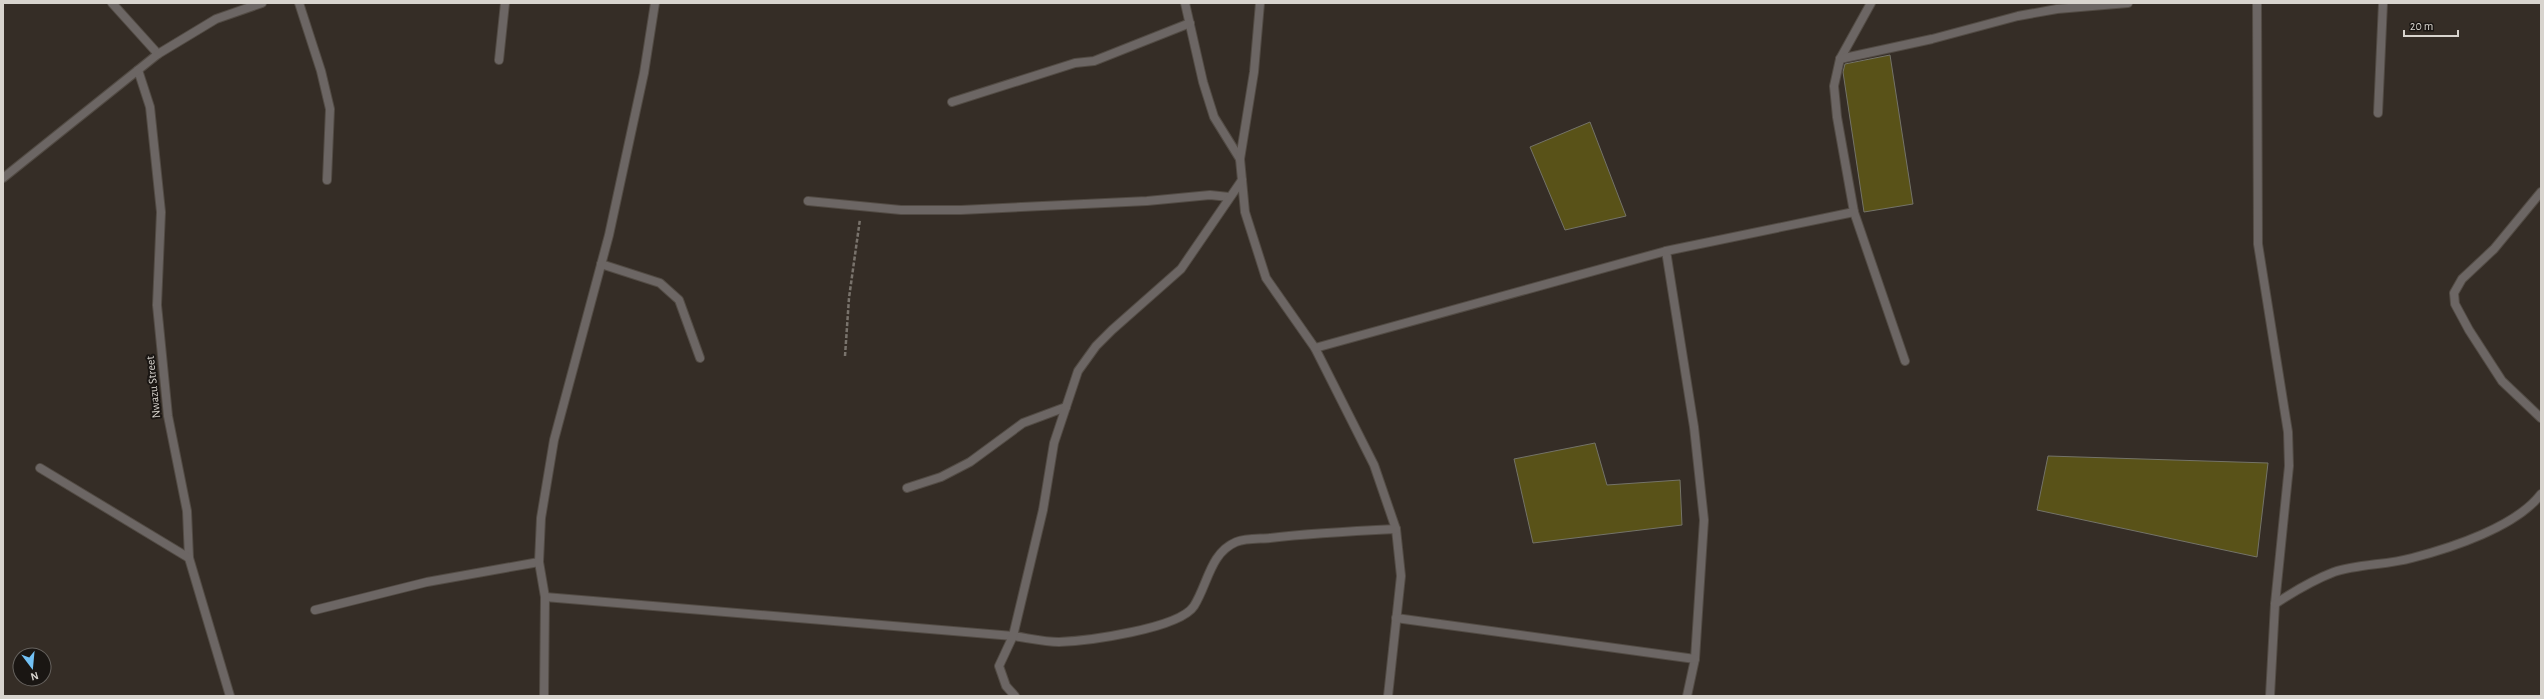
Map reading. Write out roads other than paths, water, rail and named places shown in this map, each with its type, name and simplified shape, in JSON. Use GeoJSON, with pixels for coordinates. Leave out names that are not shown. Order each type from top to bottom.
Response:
{"type":"FeatureCollection","features":[{"type":"Feature","properties":{"kind":"street"},"geometry":{"type":"LineString","coordinates":[[112,3],[158,54]]}},
{"type":"Feature","properties":{"kind":"street"},"geometry":{"type":"LineString","coordinates":[[3,178],[158,54],[216,19],[262,3]]}},
{"type":"Feature","properties":{"kind":"street"},"geometry":{"type":"LineString","coordinates":[[299,3],[321,71],[330,109],[327,180]]}},
{"type":"Feature","properties":{"kind":"street"},"geometry":{"type":"LineString","coordinates":[[499,60],[505,3]]}},
{"type":"Feature","properties":{"kind":"street"},"geometry":{"type":"LineString","coordinates":[[544,696],[545,598],[539,562],[541,518],[554,440],[601,264],[644,73],[656,3]]}},
{"type":"Feature","properties":{"kind":"street"},"geometry":{"type":"LineString","coordinates":[[1185,3],[1203,82],[1214,117],[1240,160]]}},
{"type":"Feature","properties":{"kind":"street"},"geometry":{"type":"LineString","coordinates":[[1260,3],[1254,72],[1240,160],[1245,212],[1266,278],[1315,348],[1374,465],[1396,529],[1401,576],[1388,696]]}},
{"type":"Feature","properties":{"kind":"street"},"geometry":{"type":"LineString","coordinates":[[1872,3],[1840,59],[1834,86],[1837,117],[1854,212],[1905,361]]}},
{"type":"Feature","properties":{"kind":"street"},"geometry":{"type":"LineString","coordinates":[[1840,59],[1932,39],[2018,16],[2057,9],[2128,3]]}},
{"type":"Feature","properties":{"kind":"street"},"geometry":{"type":"LineString","coordinates":[[2258,3],[2258,244],[2288,432],[2289,466],[2274,604],[2270,696]]}},
{"type":"Feature","properties":{"kind":"street"},"geometry":{"type":"LineString","coordinates":[[2378,113],[2383,3]]}},
{"type":"Feature","properties":{"kind":"street"},"geometry":{"type":"LineString","coordinates":[[952,102],[1076,63],[1094,61],[1190,23]]}},
{"type":"Feature","properties":{"kind":"street","name":"Nwazu Street"},"geometry":{"type":"LineString","coordinates":[[138,70],[150,107],[161,212],[157,305],[168,416],[187,511],[189,558],[230,696]]}},
{"type":"Feature","properties":{"kind":"street"},"geometry":{"type":"LineString","coordinates":[[1016,696],[1006,686],[999,666],[1014,636],[1043,510],[1054,443],[1078,371],[1096,346],[1181,269],[1242,180]]}},
{"type":"Feature","properties":{"kind":"street"},"geometry":{"type":"LineString","coordinates":[[2541,192],[2494,249],[2462,279],[2454,293],[2455,304],[2502,381],[2541,418]]}},
{"type":"Feature","properties":{"kind":"street"},"geometry":{"type":"LineString","coordinates":[[808,201],[862,207],[961,210],[1147,201],[1210,195],[1229,197]]}},
{"type":"Feature","properties":{"kind":"street"},"geometry":{"type":"LineString","coordinates":[[1315,348],[1666,251],[1854,212]]}},
{"type":"Feature","properties":{"kind":"street"},"geometry":{"type":"LineString","coordinates":[[1666,251],[1694,427],[1704,520],[1695,659],[1687,696]]}},
{"type":"Feature","properties":{"kind":"street"},"geometry":{"type":"LineString","coordinates":[[601,264],[660,283],[679,300],[700,358]]}},
{"type":"Feature","properties":{"kind":"street"},"geometry":{"type":"LineString","coordinates":[[907,488],[941,477],[970,462],[1023,423],[1066,407]]}},
{"type":"Feature","properties":{"kind":"street"},"geometry":{"type":"LineString","coordinates":[[40,468],[189,558]]}},
{"type":"Feature","properties":{"kind":"street"},"geometry":{"type":"LineString","coordinates":[[2274,604],[2298,589],[2334,572],[2412,558],[2493,531],[2536,501],[2541,494]]}},
{"type":"Feature","properties":{"kind":"street"},"geometry":{"type":"LineString","coordinates":[[545,598],[1014,636],[1058,642],[1147,629],[1172,620],[1193,608],[1206,584],[1213,563],[1224,550],[1237,542],[1304,534],[1396,529]]}},
{"type":"Feature","properties":{"kind":"street"},"geometry":{"type":"LineString","coordinates":[[316,610],[427,582],[539,562]]}},
{"type":"Feature","properties":{"kind":"street"},"geometry":{"type":"LineString","coordinates":[[1396,618],[1695,659]]}}]}
